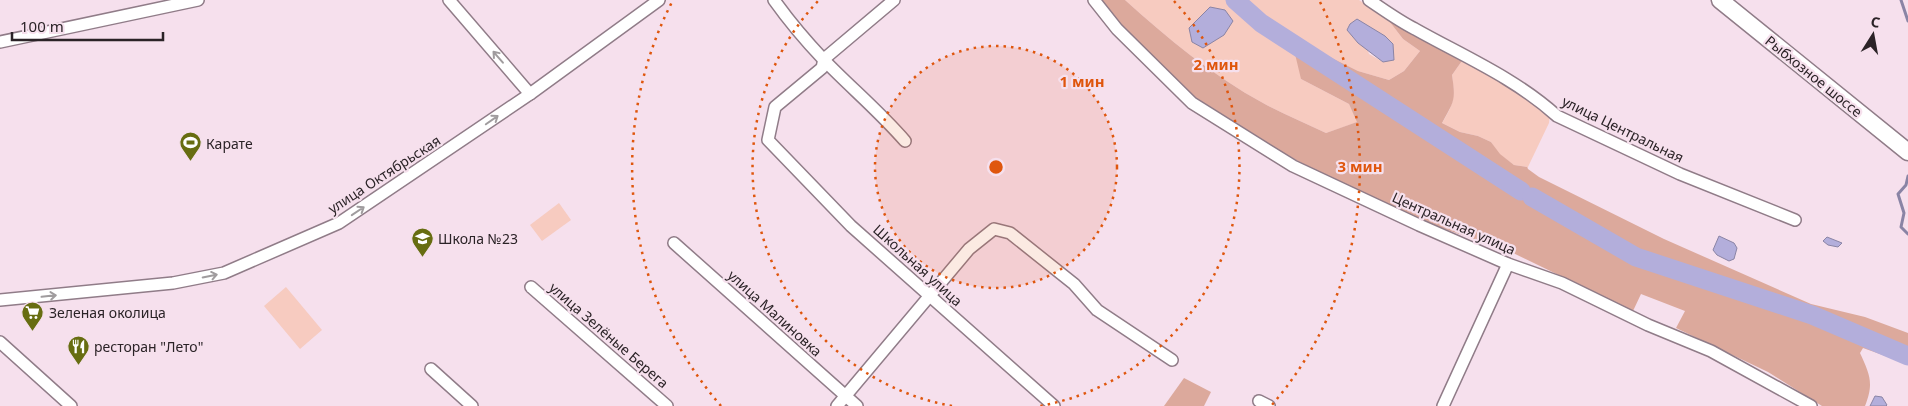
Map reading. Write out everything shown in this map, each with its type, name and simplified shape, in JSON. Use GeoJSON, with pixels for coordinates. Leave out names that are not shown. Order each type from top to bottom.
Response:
{"type":"FeatureCollection","features":[{"type":"Feature","properties":{"kind":"main road","name":"Рыбхозное шоссе"},"geometry":{"type":"LineString","coordinates":[[1720,0],[1908,152]]}},
{"type":"Feature","properties":{"kind":"street"},"geometry":{"type":"LineString","coordinates":[[0,42],[198,0]]}},
{"type":"Feature","properties":{"kind":"street"},"geometry":{"type":"LineString","coordinates":[[450,0],[530,94]]}},
{"type":"Feature","properties":{"kind":"street","name":"улица Октябрьская"},"geometry":{"type":"LineString","coordinates":[[0,300],[174,283],[224,273],[339,224],[530,94],[659,0]]}},
{"type":"Feature","properties":{"kind":"street"},"geometry":{"type":"LineString","coordinates":[[774,0],[790,22],[824,59],[883,115],[904,141]]}},
{"type":"Feature","properties":{"kind":"street"},"geometry":{"type":"LineString","coordinates":[[824,59],[894,0]]}},
{"type":"Feature","properties":{"kind":"street","name":"Центральная улица"},"geometry":{"type":"LineString","coordinates":[[1094,0],[1117,29],[1192,103],[1293,166],[1419,225],[1508,264],[1562,284],[1648,325],[1711,351],[1811,406]]}},
{"type":"Feature","properties":{"kind":"street","name":"улица Центральная"},"geometry":{"type":"LineString","coordinates":[[1369,0],[1414,28],[1494,70],[1546,106],[1557,116],[1680,174],[1795,220]]}},
{"type":"Feature","properties":{"kind":"street","name":"Школьная улица"},"geometry":{"type":"LineString","coordinates":[[824,59],[822,68],[775,107],[768,140],[851,226],[1054,406]]}},
{"type":"Feature","properties":{"kind":"street"},"geometry":{"type":"LineString","coordinates":[[837,406],[898,336],[929,295],[969,249],[994,229],[1005,230],[1074,284],[1097,310],[1172,360]]}},
{"type":"Feature","properties":{"kind":"street","name":"улица Малиновка"},"geometry":{"type":"LineString","coordinates":[[674,243],[857,406]]}},
{"type":"Feature","properties":{"kind":"street"},"geometry":{"type":"LineString","coordinates":[[1443,406],[1508,264]]}},
{"type":"Feature","properties":{"kind":"street","name":"улица Зелёные Берега"},"geometry":{"type":"LineString","coordinates":[[531,286],[667,406]]}},
{"type":"Feature","properties":{"kind":"street"},"geometry":{"type":"LineString","coordinates":[[0,342],[71,406]]}},
{"type":"Feature","properties":{"kind":"street"},"geometry":{"type":"LineString","coordinates":[[431,369],[472,406]]}},
{"type":"Feature","properties":{"kind":"shaded area"},"geometry":{"type":"Polygon","coordinates":[[[1099,0],[1125,0],[1174,42],[1226,81],[1271,107],[1326,133],[1357,122],[1349,104],[1301,79],[1295,54],[1314,49],[1358,71],[1389,80],[1404,71],[1420,51],[1403,39],[1386,17],[1464,58],[1452,75],[1454,96],[1442,123],[1460,132],[1478,136],[1491,142],[1500,154],[1514,165],[1527,167],[1539,177],[1664,239],[1811,304],[1865,317],[1908,333],[1908,364],[1863,348],[1860,353],[1870,379],[1865,406],[1822,406],[1768,372],[1676,328],[1685,311],[1641,294],[1633,311],[1511,252],[1407,216],[1345,187],[1258,139],[1191,98],[1146,57],[1099,0]]]}},
{"type":"Feature","properties":{"kind":"shaded area"},"geometry":{"type":"Polygon","coordinates":[[[1125,0],[1359,0],[1386,17],[1403,39],[1420,51],[1404,71],[1389,80],[1358,71],[1314,49],[1301,79],[1349,104],[1358,122],[1326,133],[1271,107],[1226,81],[1191,56],[1125,0]],[[1357,19],[1369,54],[1383,62],[1394,59],[1385,36],[1357,19]]]}},
{"type":"Feature","properties":{"kind":"shaded area"},"geometry":{"type":"Polygon","coordinates":[[[1210,7],[1225,10],[1233,21],[1224,35],[1203,48],[1192,42],[1189,28],[1210,7]]]}},
{"type":"Feature","properties":{"kind":"shaded area"},"geometry":{"type":"Polygon","coordinates":[[[1357,19],[1385,36],[1393,44],[1394,60],[1383,62],[1358,43],[1347,30],[1350,24],[1357,19]]]}},
{"type":"Feature","properties":{"kind":"shaded area"},"geometry":{"type":"Polygon","coordinates":[[[1464,58],[1507,84],[1550,114],[1549,123],[1527,169],[1527,167],[1514,165],[1499,154],[1491,142],[1478,136],[1460,132],[1442,123],[1453,100],[1452,75],[1464,58]]]}},
{"type":"Feature","properties":{"kind":"shaded area"},"geometry":{"type":"Polygon","coordinates":[[[559,203],[571,220],[542,241],[530,225],[559,203]]]}},
{"type":"Feature","properties":{"kind":"shaded area"},"geometry":{"type":"Polygon","coordinates":[[[1719,236],[1734,243],[1737,248],[1734,259],[1729,261],[1717,255],[1713,250],[1719,236]]]}},
{"type":"Feature","properties":{"kind":"shaded area"},"geometry":{"type":"Polygon","coordinates":[[[1827,237],[1842,243],[1838,247],[1828,245],[1823,241],[1827,237]]]}},
{"type":"Feature","properties":{"kind":"shaded area"},"geometry":{"type":"Polygon","coordinates":[[[286,287],[322,330],[300,349],[264,306],[286,287]]]}},
{"type":"Feature","properties":{"kind":"shaded area"},"geometry":{"type":"Polygon","coordinates":[[[1184,378],[1211,392],[1204,406],[1164,406],[1184,378]]]}},
{"type":"Feature","properties":{"kind":"shaded area"},"geometry":{"type":"Polygon","coordinates":[[[1875,396],[1882,397],[1887,405],[1870,406],[1875,396]]]}},
{"type":"Feature","properties":{"kind":"waterway"},"geometry":{"type":"LineString","coordinates":[[1235,0],[1261,23],[1521,191]]}},
{"type":"Feature","properties":{"kind":"waterway"},"geometry":{"type":"LineString","coordinates":[[1901,0],[1908,21]]}},
{"type":"Feature","properties":{"kind":"waterway"},"geometry":{"type":"LineString","coordinates":[[1908,176],[1906,185],[1898,194],[1904,213],[1901,227],[1908,234]]}},
{"type":"Feature","properties":{"kind":"waterway"},"geometry":{"type":"LineString","coordinates":[[1532,197],[1636,257],[1812,315],[1908,356]]}},
{"type":"Feature","properties":{"kind":"place","name":"Карате"},"geometry":{"type":"Point","coordinates":[190,162]}},
{"type":"Feature","properties":{"kind":"place","name":"Школа №23"},"geometry":{"type":"Point","coordinates":[422,257]}},
{"type":"Feature","properties":{"kind":"place","name":"Зеленая околица"},"geometry":{"type":"Point","coordinates":[33,331]}},
{"type":"Feature","properties":{"kind":"place","name":"ресторан \"Лето\""},"geometry":{"type":"Point","coordinates":[78,365]}}]}
